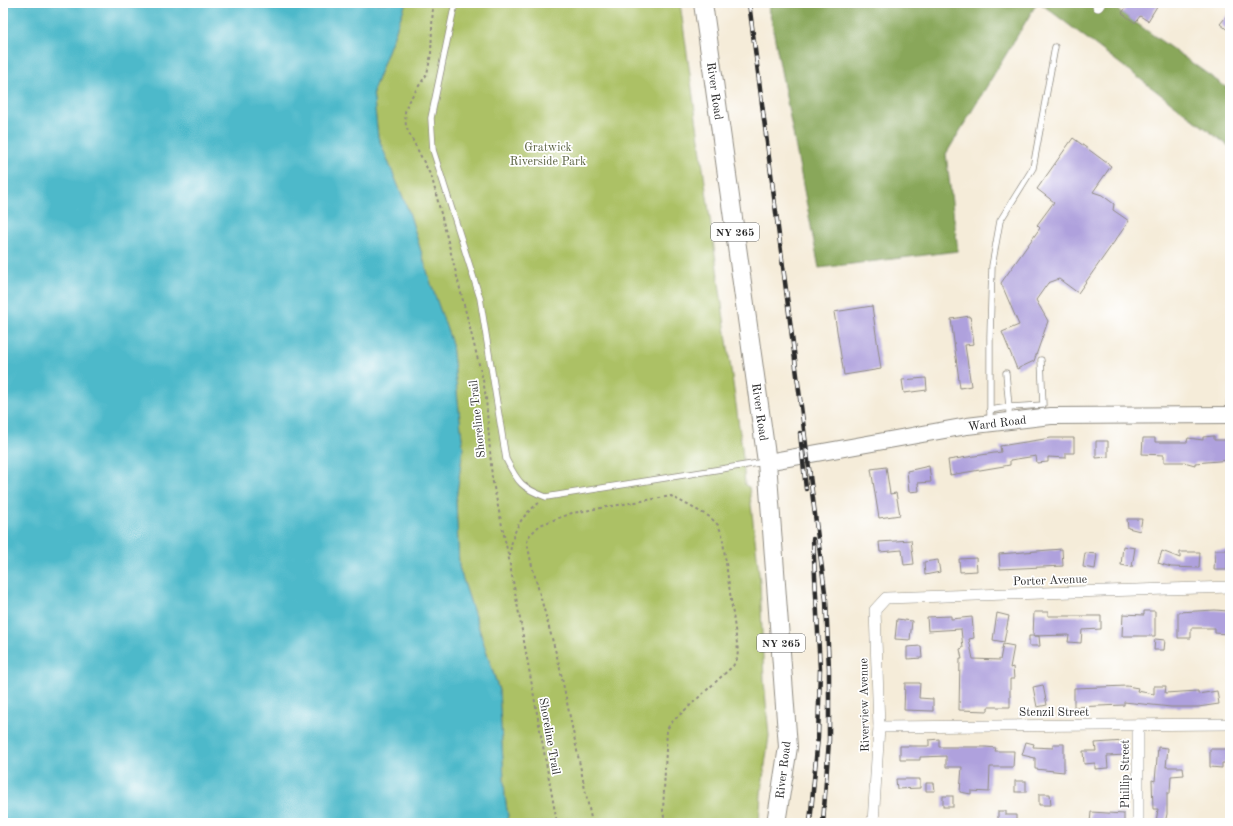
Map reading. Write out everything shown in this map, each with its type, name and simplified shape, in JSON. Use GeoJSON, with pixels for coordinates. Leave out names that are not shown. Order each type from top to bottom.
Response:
{"type":"FeatureCollection","features":[{"type":"Feature","properties":{"kind":"main road","name":"River Road"},"geometry":{"type":"LineString","coordinates":[[703,3],[767,462],[788,747],[776,823]]}},
{"type":"Feature","properties":{"kind":"main road","name":"Ward Road"},"geometry":{"type":"LineString","coordinates":[[767,462],[1009,414],[1043,411],[1229,415]]}},
{"type":"Feature","properties":{"kind":"street","name":"Porter Avenue"},"geometry":{"type":"LineString","coordinates":[[875,610],[886,598],[1230,587]]}},
{"type":"Feature","properties":{"kind":"street","name":"Riverview Avenue"},"geometry":{"type":"LineString","coordinates":[[873,823],[879,727],[875,610]]}},
{"type":"Feature","properties":{"kind":"street","name":"Stenzil Street"},"geometry":{"type":"LineString","coordinates":[[879,727],[1230,724]]}},
{"type":"Feature","properties":{"kind":"street","name":"Phillip Street"},"geometry":{"type":"LineString","coordinates":[[1138,725],[1138,823]]}},
{"type":"Feature","properties":{"kind":"lane"},"geometry":{"type":"LineString","coordinates":[[455,3],[431,118],[433,150],[480,298],[506,459],[516,479],[528,490],[546,498],[767,462]]}},
{"type":"Feature","properties":{"kind":"lane"},"geometry":{"type":"LineString","coordinates":[[990,417],[992,266],[1000,221],[1033,168],[1055,47]]}},
{"type":"Feature","properties":{"kind":"lane"},"geometry":{"type":"LineString","coordinates":[[1041,360],[1043,411]]}},
{"type":"Feature","properties":{"kind":"lane"},"geometry":{"type":"LineString","coordinates":[[1006,373],[1009,414]]}},
{"type":"Feature","properties":{"kind":"lane"},"geometry":{"type":"LineString","coordinates":[[1229,415],[1230,379]]}},
{"type":"Feature","properties":{"kind":"path","name":"Shoreline Trail"},"geometry":{"type":"LineString","coordinates":[[433,3],[430,54],[427,74],[408,102],[405,112],[406,127],[432,178],[483,380],[486,398],[492,478],[509,558],[557,823]]}},
{"type":"Feature","properties":{"kind":"path"},"geometry":{"type":"LineString","coordinates":[[592,823],[559,664],[531,562],[527,542],[533,531],[540,525],[572,512],[671,496],[710,517],[718,525],[722,534],[738,651],[737,659],[733,666],[673,721],[667,729],[663,811],[665,823]]}},
{"type":"Feature","properties":{"kind":"path"},"geometry":{"type":"LineString","coordinates":[[509,558],[511,543],[520,521],[532,508],[546,498]]}},
{"type":"Feature","properties":{"kind":"path"},"geometry":{"type":"LineString","coordinates":[[623,823],[629,821],[646,823]]}},
{"type":"Feature","properties":{"kind":"green space","name":"Gratwick Riverside Park"},"geometry":{"type":"Polygon","coordinates":[[[406,3],[680,3],[742,448],[745,485],[749,487],[760,582],[764,681],[769,736],[761,794],[759,823],[509,823],[505,797],[499,690],[459,567],[456,500],[463,448],[452,344],[431,284],[409,212],[378,137],[373,91],[406,3]]]}},
{"type":"Feature","properties":{"kind":"green space"},"geometry":{"type":"Polygon","coordinates":[[[768,3],[1037,3],[946,154],[958,251],[819,268],[768,3]]]}},
{"type":"Feature","properties":{"kind":"green space"},"geometry":{"type":"Polygon","coordinates":[[[1040,3],[1108,3],[1230,90],[1230,147],[1040,3]]]}},
{"type":"Feature","properties":{"kind":"water"},"geometry":{"type":"Polygon","coordinates":[[[3,3],[406,3],[373,91],[378,137],[409,212],[431,284],[452,344],[463,448],[456,500],[459,567],[499,691],[505,797],[509,823],[3,823],[3,3]]]}},
{"type":"Feature","properties":{"kind":"building"},"geometry":{"type":"Polygon","coordinates":[[[1129,3],[1159,3],[1148,21],[1140,16],[1135,23],[1122,13],[1129,3]]]}},
{"type":"Feature","properties":{"kind":"building"},"geometry":{"type":"Polygon","coordinates":[[[1230,12],[1230,32],[1220,24],[1230,12]]]}},
{"type":"Feature","properties":{"kind":"building"},"geometry":{"type":"Polygon","coordinates":[[[1073,138],[1111,166],[1093,192],[1102,195],[1114,204],[1113,210],[1129,221],[1078,293],[1059,279],[1048,283],[1036,300],[1048,321],[1034,361],[1017,369],[1002,332],[1019,325],[1001,283],[1040,228],[1037,225],[1054,202],[1037,189],[1073,138]]]}},
{"type":"Feature","properties":{"kind":"building"},"geometry":{"type":"Polygon","coordinates":[[[872,306],[881,369],[844,375],[834,312],[872,306]]]}},
{"type":"Feature","properties":{"kind":"building"},"geometry":{"type":"Polygon","coordinates":[[[970,316],[974,344],[965,345],[971,386],[960,388],[951,319],[970,316]]]}},
{"type":"Feature","properties":{"kind":"building"},"geometry":{"type":"Polygon","coordinates":[[[926,378],[927,390],[904,393],[902,380],[926,378]]]}},
{"type":"Feature","properties":{"kind":"building"},"geometry":{"type":"Polygon","coordinates":[[[1214,436],[1214,440],[1230,440],[1230,460],[1195,463],[1195,465],[1184,462],[1164,462],[1164,455],[1142,454],[1143,438],[1155,438],[1155,442],[1187,442],[1188,438],[1203,440],[1203,437],[1214,436]]]}},
{"type":"Feature","properties":{"kind":"building"},"geometry":{"type":"Polygon","coordinates":[[[1051,438],[1074,438],[1074,453],[1066,453],[1066,458],[1048,457],[1048,462],[1037,463],[1036,456],[1010,460],[1010,465],[950,475],[948,460],[1001,452],[1000,446],[1051,438]]]}},
{"type":"Feature","properties":{"kind":"building"},"geometry":{"type":"Polygon","coordinates":[[[1096,441],[1108,441],[1108,457],[1096,458],[1096,441]]]}},
{"type":"Feature","properties":{"kind":"building"},"geometry":{"type":"Polygon","coordinates":[[[929,466],[931,482],[918,483],[919,491],[909,492],[907,471],[929,466]]]}},
{"type":"Feature","properties":{"kind":"building"},"geometry":{"type":"Polygon","coordinates":[[[886,467],[890,494],[896,493],[900,515],[879,518],[871,469],[886,467]]]}},
{"type":"Feature","properties":{"kind":"building"},"geometry":{"type":"Polygon","coordinates":[[[1127,519],[1142,519],[1140,531],[1128,528],[1127,519]]]}},
{"type":"Feature","properties":{"kind":"building"},"geometry":{"type":"Polygon","coordinates":[[[911,540],[914,564],[904,565],[902,550],[880,552],[879,542],[911,540]]]}},
{"type":"Feature","properties":{"kind":"building"},"geometry":{"type":"Polygon","coordinates":[[[1123,546],[1135,548],[1132,567],[1121,565],[1123,546]]]}},
{"type":"Feature","properties":{"kind":"building"},"geometry":{"type":"Polygon","coordinates":[[[1062,549],[1063,566],[1000,569],[999,554],[1062,549]]]}},
{"type":"Feature","properties":{"kind":"building"},"geometry":{"type":"Polygon","coordinates":[[[1215,550],[1227,550],[1227,570],[1214,570],[1215,550]]]}},
{"type":"Feature","properties":{"kind":"building"},"geometry":{"type":"Polygon","coordinates":[[[1162,551],[1180,558],[1180,552],[1200,552],[1199,568],[1171,567],[1158,563],[1162,551]]]}},
{"type":"Feature","properties":{"kind":"building"},"geometry":{"type":"Polygon","coordinates":[[[1085,553],[1097,554],[1095,569],[1083,567],[1085,553]]]}},
{"type":"Feature","properties":{"kind":"building"},"geometry":{"type":"Polygon","coordinates":[[[976,558],[977,571],[960,572],[959,559],[976,558]]]}},
{"type":"Feature","properties":{"kind":"building"},"geometry":{"type":"Polygon","coordinates":[[[938,560],[940,572],[925,575],[924,562],[938,560]]]}},
{"type":"Feature","properties":{"kind":"building"},"geometry":{"type":"Polygon","coordinates":[[[1215,610],[1228,611],[1227,634],[1215,633],[1215,628],[1191,628],[1191,638],[1178,638],[1178,612],[1215,610]]]}},
{"type":"Feature","properties":{"kind":"building"},"geometry":{"type":"Polygon","coordinates":[[[1144,611],[1155,611],[1155,636],[1122,636],[1123,614],[1144,615],[1144,611]]]}},
{"type":"Feature","properties":{"kind":"building"},"geometry":{"type":"Polygon","coordinates":[[[1034,612],[1048,612],[1048,616],[1101,616],[1101,629],[1082,630],[1081,643],[1068,642],[1069,635],[1033,636],[1034,612]]]}},
{"type":"Feature","properties":{"kind":"building"},"geometry":{"type":"Polygon","coordinates":[[[997,613],[1009,616],[1004,642],[993,640],[997,613]]]}},
{"type":"Feature","properties":{"kind":"building"},"geometry":{"type":"Polygon","coordinates":[[[951,616],[951,619],[972,617],[974,638],[969,639],[973,659],[1000,660],[1003,644],[1014,646],[1010,668],[1013,667],[1014,679],[1010,679],[1010,707],[988,707],[988,711],[959,710],[960,659],[962,659],[960,649],[963,648],[961,629],[928,631],[927,617],[951,616]]]}},
{"type":"Feature","properties":{"kind":"building"},"geometry":{"type":"Polygon","coordinates":[[[897,619],[912,621],[910,640],[895,639],[897,619]]]}},
{"type":"Feature","properties":{"kind":"building"},"geometry":{"type":"Polygon","coordinates":[[[1029,636],[1039,636],[1040,646],[1029,646],[1029,636]]]}},
{"type":"Feature","properties":{"kind":"building"},"geometry":{"type":"Polygon","coordinates":[[[1155,639],[1165,640],[1164,650],[1154,650],[1155,639]]]}},
{"type":"Feature","properties":{"kind":"building"},"geometry":{"type":"Polygon","coordinates":[[[921,646],[922,658],[907,659],[907,647],[921,646]]]}},
{"type":"Feature","properties":{"kind":"building"},"geometry":{"type":"Polygon","coordinates":[[[905,683],[920,683],[919,698],[933,699],[933,711],[904,710],[905,683]]]}},
{"type":"Feature","properties":{"kind":"building"},"geometry":{"type":"Polygon","coordinates":[[[1043,685],[1047,705],[1037,707],[1033,687],[1043,685]]]}},
{"type":"Feature","properties":{"kind":"building"},"geometry":{"type":"Polygon","coordinates":[[[1127,686],[1138,688],[1137,691],[1154,694],[1154,686],[1166,686],[1165,693],[1198,691],[1198,694],[1217,691],[1219,704],[1198,707],[1171,707],[1124,702],[1124,705],[1074,707],[1074,688],[1127,686]]]}},
{"type":"Feature","properties":{"kind":"building"},"geometry":{"type":"Polygon","coordinates":[[[939,739],[939,747],[985,747],[996,748],[995,751],[1014,751],[1013,767],[990,767],[989,792],[971,791],[971,794],[960,792],[962,767],[946,767],[946,756],[920,757],[920,760],[900,760],[900,746],[929,746],[929,740],[939,739]]]}},
{"type":"Feature","properties":{"kind":"building"},"geometry":{"type":"Polygon","coordinates":[[[1125,741],[1126,755],[1107,756],[1108,768],[1095,769],[1095,763],[1084,764],[1083,751],[1096,751],[1095,743],[1125,741]]]}},
{"type":"Feature","properties":{"kind":"building"},"geometry":{"type":"Polygon","coordinates":[[[1026,742],[1034,744],[1033,747],[1053,748],[1053,744],[1064,744],[1064,772],[1035,769],[1035,758],[1022,755],[1026,742]]]}},
{"type":"Feature","properties":{"kind":"building"},"geometry":{"type":"Polygon","coordinates":[[[1158,747],[1168,748],[1166,767],[1183,767],[1184,775],[1171,776],[1170,793],[1167,793],[1167,814],[1165,823],[1156,822],[1158,809],[1153,809],[1152,780],[1155,781],[1158,747]]]}},
{"type":"Feature","properties":{"kind":"building"},"geometry":{"type":"Polygon","coordinates":[[[1210,749],[1230,749],[1230,763],[1222,763],[1222,768],[1210,767],[1210,749]]]}},
{"type":"Feature","properties":{"kind":"building"},"geometry":{"type":"Polygon","coordinates":[[[896,779],[920,779],[920,788],[897,789],[896,779]]]}},
{"type":"Feature","properties":{"kind":"building"},"geometry":{"type":"Polygon","coordinates":[[[1015,781],[1026,781],[1026,792],[1015,792],[1015,781]]]}},
{"type":"Feature","properties":{"kind":"building"},"geometry":{"type":"Polygon","coordinates":[[[926,783],[934,783],[935,791],[926,791],[926,783]]]}},
{"type":"Feature","properties":{"kind":"building"},"geometry":{"type":"Polygon","coordinates":[[[1039,794],[1050,794],[1051,805],[1039,805],[1039,794]]]}},
{"type":"Feature","properties":{"kind":"building"},"geometry":{"type":"Polygon","coordinates":[[[943,796],[953,796],[953,807],[943,807],[943,796]]]}},
{"type":"Feature","properties":{"kind":"building"},"geometry":{"type":"Polygon","coordinates":[[[998,811],[1006,811],[1006,815],[1016,815],[1016,823],[998,823],[998,811]]]}},
{"type":"Feature","properties":{"kind":"building"},"geometry":{"type":"Polygon","coordinates":[[[1091,812],[1124,814],[1124,823],[1090,823],[1091,812]]]}},
{"type":"Feature","properties":{"kind":"railway"},"geometry":{"type":"LineString","coordinates":[[749,3],[826,600],[829,669],[829,740],[823,823]]}},
{"type":"Feature","properties":{"kind":"railway"},"geometry":{"type":"LineString","coordinates":[[800,433],[806,489]]}},
{"type":"Feature","properties":{"kind":"railway"},"geometry":{"type":"LineString","coordinates":[[810,823],[818,737],[820,669],[813,539]]}}]}
